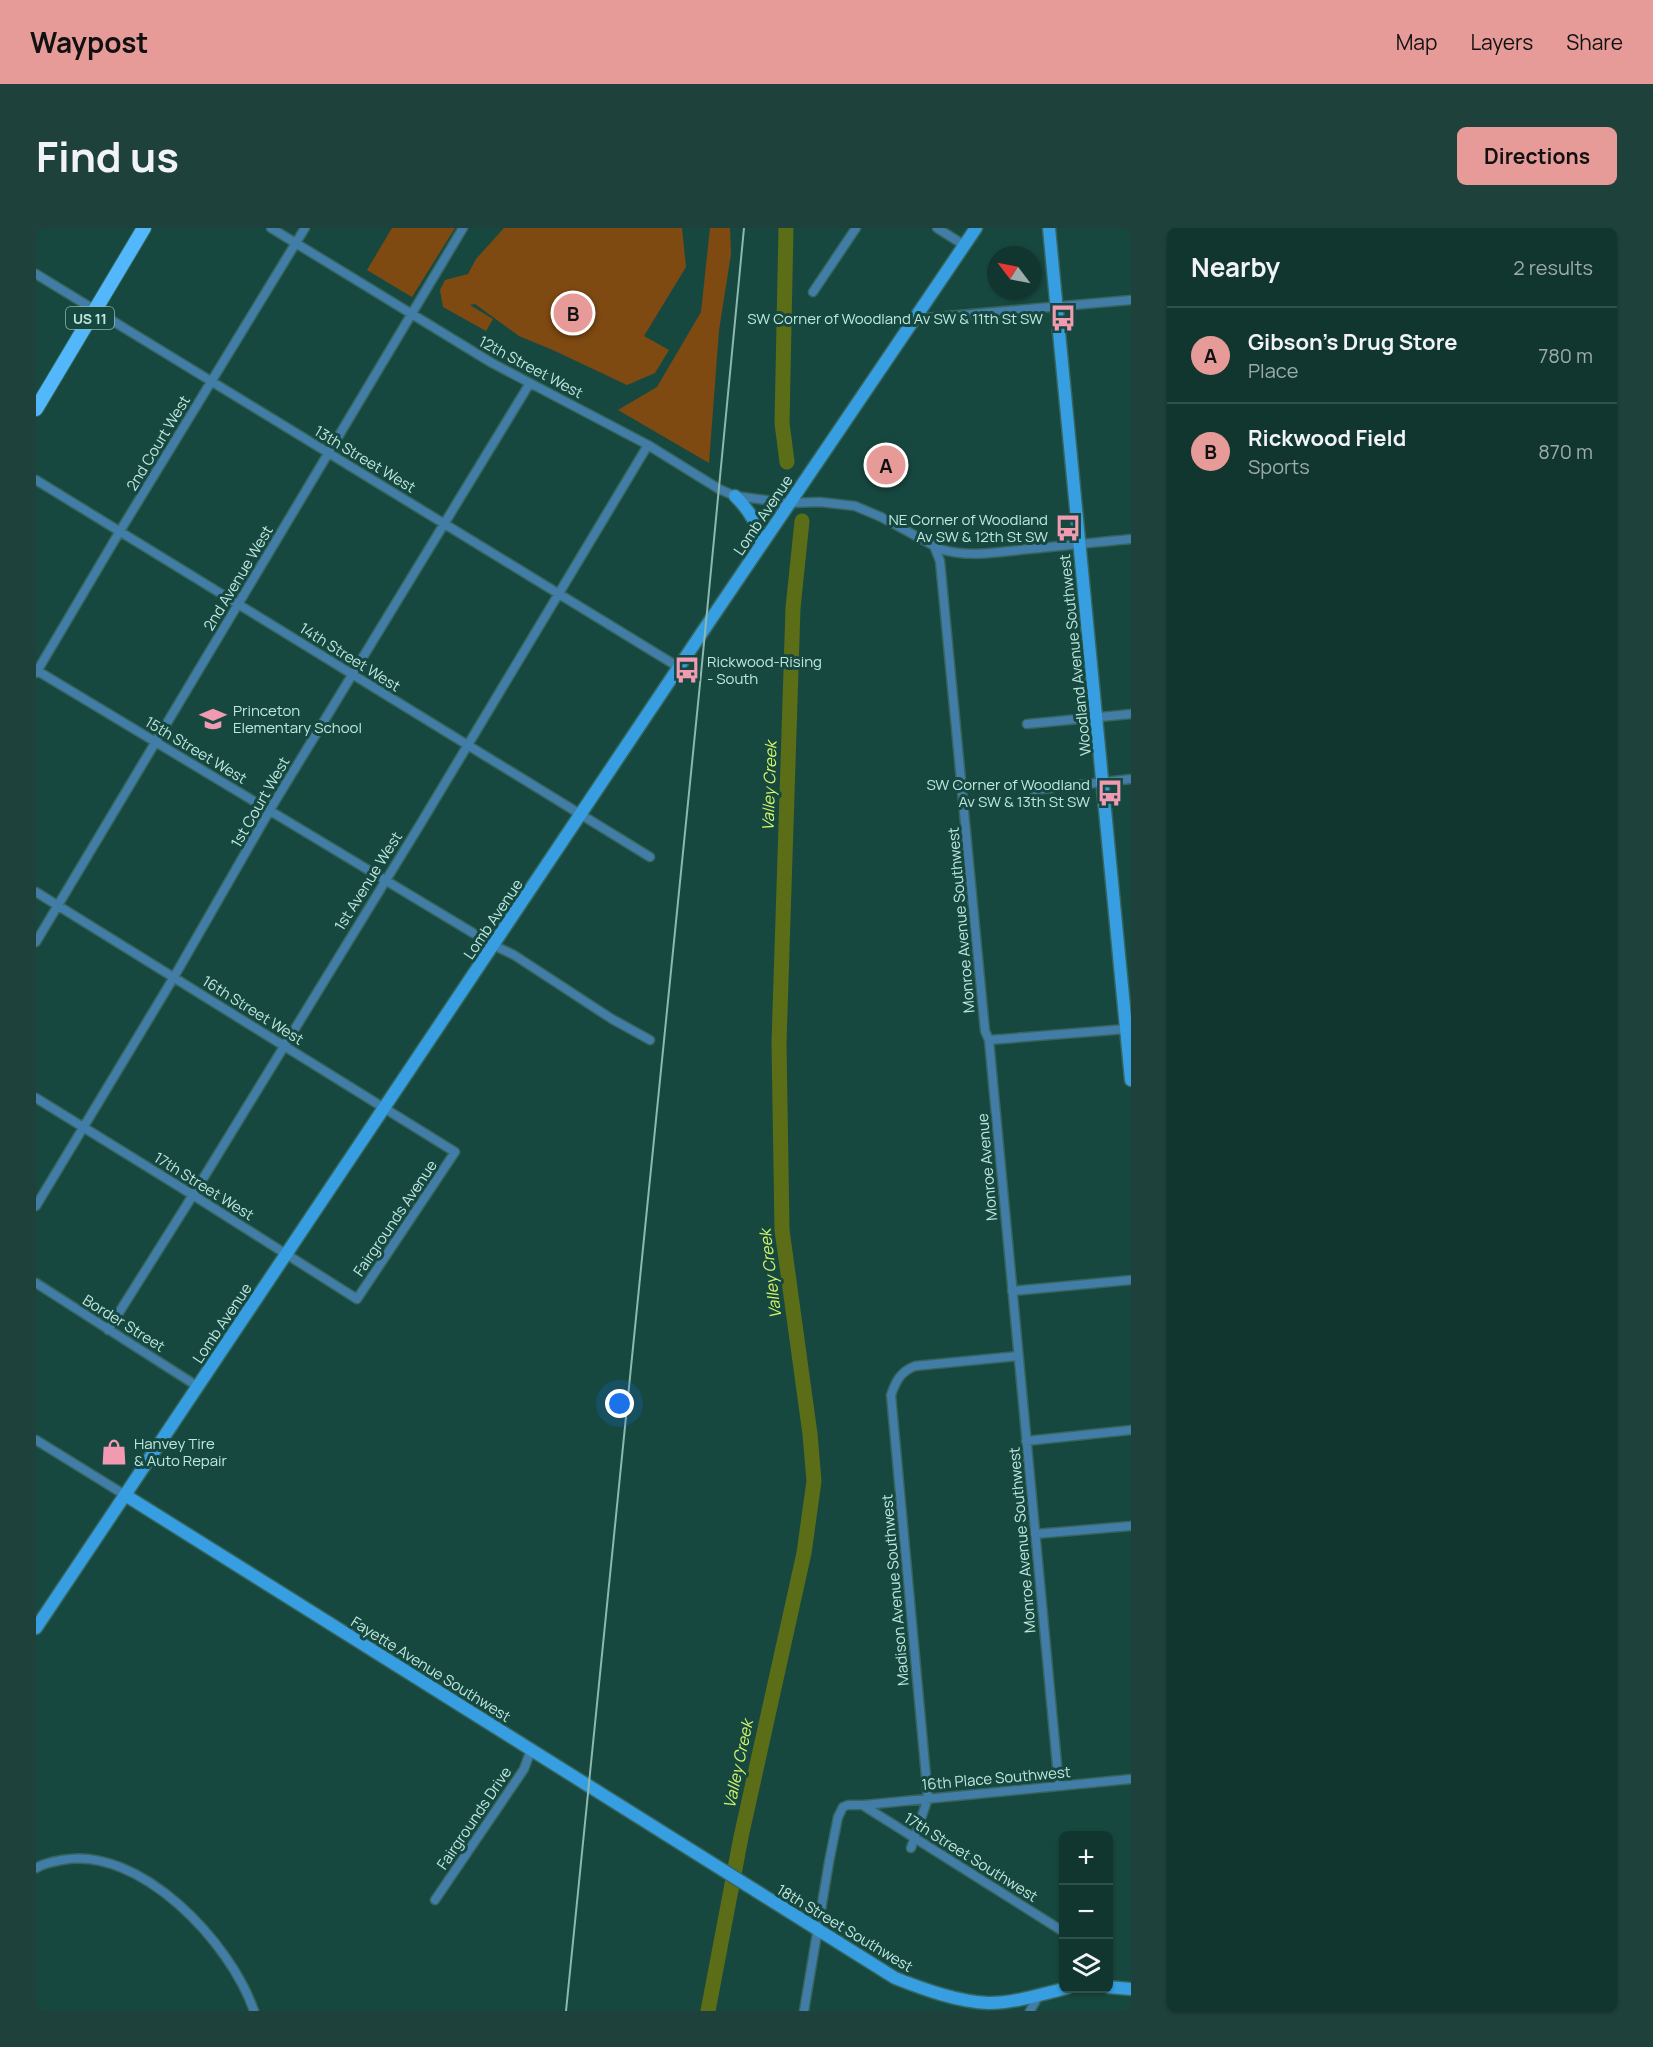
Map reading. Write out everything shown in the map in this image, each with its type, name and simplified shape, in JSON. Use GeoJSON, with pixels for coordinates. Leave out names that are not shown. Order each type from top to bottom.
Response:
{"type":"FeatureCollection","features":[{"type":"Feature","properties":{"kind":"main road","name":"US 11"},"geometry":{"type":"LineString","coordinates":[[36,409],[144,228]]}},
{"type":"Feature","properties":{"kind":"street","name":"12th Street West"},"geometry":{"type":"LineString","coordinates":[[271,228],[492,363],[648,445],[719,489],[735,496],[789,503],[820,502],[855,506],[951,553],[967,554],[1131,539]]}},
{"type":"Feature","properties":{"kind":"street","name":"2nd Court West"},"geometry":{"type":"LineString","coordinates":[[36,671],[305,228]]}},
{"type":"Feature","properties":{"kind":"street","name":"2nd Avenue West"},"geometry":{"type":"LineString","coordinates":[[36,942],[463,228]]}},
{"type":"Feature","properties":{"kind":"street"},"geometry":{"type":"LineString","coordinates":[[813,292],[856,228]]}},
{"type":"Feature","properties":{"kind":"street"},"geometry":{"type":"LineString","coordinates":[[937,228],[964,245]]}},
{"type":"Feature","properties":{"kind":"street","name":"Lomb Avenue"},"geometry":{"type":"LineString","coordinates":[[36,1628],[789,503],[976,228]]}},
{"type":"Feature","properties":{"kind":"street","name":"Woodland Avenue Southwest"},"geometry":{"type":"LineString","coordinates":[[1049,228],[1095,718],[1129,1029],[1131,1080]]}},
{"type":"Feature","properties":{"kind":"street","name":"13th Street West"},"geometry":{"type":"LineString","coordinates":[[36,274],[680,668]]}},
{"type":"Feature","properties":{"kind":"street"},"geometry":{"type":"LineString","coordinates":[[914,319],[1131,300]]}},
{"type":"Feature","properties":{"kind":"street","name":"1st Court West"},"geometry":{"type":"LineString","coordinates":[[36,1206],[174,977],[270,810],[530,383]]}},
{"type":"Feature","properties":{"kind":"street","name":"1st Avenue West"},"geometry":{"type":"LineString","coordinates":[[108,1330],[559,596],[648,445]]}},
{"type":"Feature","properties":{"kind":"street","name":"14th Street West"},"geometry":{"type":"LineString","coordinates":[[36,480],[650,857]]}},
{"type":"Feature","properties":{"kind":"street"},"geometry":{"type":"LineString","coordinates":[[735,496],[754,519],[762,544]]}},
{"type":"Feature","properties":{"kind":"street","name":"Monroe Avenue Southwest"},"geometry":{"type":"LineString","coordinates":[[934,546],[940,561],[985,1031],[990,1040]]}},
{"type":"Feature","properties":{"kind":"street","name":"15th Street West"},"geometry":{"type":"LineString","coordinates":[[36,671],[493,945],[514,955],[612,1019],[650,1040]]}},
{"type":"Feature","properties":{"kind":"street"},"geometry":{"type":"LineString","coordinates":[[1027,724],[1131,714]]}},
{"type":"Feature","properties":{"kind":"street"},"geometry":{"type":"LineString","coordinates":[[1034,790],[1131,779]]}},
{"type":"Feature","properties":{"kind":"street","name":"16th Street West"},"geometry":{"type":"LineString","coordinates":[[36,892],[455,1152]]}},
{"type":"Feature","properties":{"kind":"street"},"geometry":{"type":"LineString","coordinates":[[990,1040],[1129,1029]]}},
{"type":"Feature","properties":{"kind":"street","name":"Monroe Avenue"},"geometry":{"type":"LineString","coordinates":[[990,1040],[1012,1291]]}},
{"type":"Feature","properties":{"kind":"street","name":"17th Street West"},"geometry":{"type":"LineString","coordinates":[[36,1098],[357,1299]]}},
{"type":"Feature","properties":{"kind":"street","name":"Fairgrounds Avenue"},"geometry":{"type":"LineString","coordinates":[[357,1299],[455,1152]]}},
{"type":"Feature","properties":{"kind":"street"},"geometry":{"type":"LineString","coordinates":[[1012,1291],[1131,1280]]}},
{"type":"Feature","properties":{"kind":"street","name":"Border Street"},"geometry":{"type":"LineString","coordinates":[[36,1283],[197,1386]]}},
{"type":"Feature","properties":{"kind":"street","name":"Monroe Avenue Southwest"},"geometry":{"type":"LineString","coordinates":[[1012,1291],[1059,1786]]}},
{"type":"Feature","properties":{"kind":"street","name":"Madison Avenue Southwest"},"geometry":{"type":"LineString","coordinates":[[928,1798],[891,1395],[897,1380],[907,1369],[915,1366],[1018,1356]]}},
{"type":"Feature","properties":{"kind":"street"},"geometry":{"type":"LineString","coordinates":[[1026,1441],[1131,1430]]}},
{"type":"Feature","properties":{"kind":"street"},"geometry":{"type":"LineString","coordinates":[[36,1440],[124,1495]]}},
{"type":"Feature","properties":{"kind":"street","name":"Fayette Avenue Southwest"},"geometry":{"type":"LineString","coordinates":[[124,1495],[721,1869]]}},
{"type":"Feature","properties":{"kind":"street"},"geometry":{"type":"LineString","coordinates":[[1035,1534],[1131,1526]]}},
{"type":"Feature","properties":{"kind":"street","name":"Fairgrounds Drive"},"geometry":{"type":"LineString","coordinates":[[435,1899],[524,1769],[531,1750]]}},
{"type":"Feature","properties":{"kind":"street","name":"16th Place Southwest"},"geometry":{"type":"LineString","coordinates":[[864,1805],[1131,1779]]}},
{"type":"Feature","properties":{"kind":"street"},"geometry":{"type":"LineString","coordinates":[[911,1848],[928,1798]]}},
{"type":"Feature","properties":{"kind":"street"},"geometry":{"type":"LineString","coordinates":[[804,2011],[838,1817],[846,1805],[864,1805]]}},
{"type":"Feature","properties":{"kind":"street","name":"17th Street Southwest"},"geometry":{"type":"LineString","coordinates":[[864,1805],[1059,1929]]}},
{"type":"Feature","properties":{"kind":"street"},"geometry":{"type":"LineString","coordinates":[[36,1868],[44,1863],[74,1858],[97,1860],[133,1872],[162,1891],[199,1924],[233,1968],[254,2011]]}},
{"type":"Feature","properties":{"kind":"street","name":"18th Street Southwest"},"geometry":{"type":"LineString","coordinates":[[721,1869],[895,1978],[932,1993],[989,2002],[1021,1999],[1059,1988]]}},
{"type":"Feature","properties":{"kind":"street"},"geometry":{"type":"LineString","coordinates":[[1113,1987],[1131,1989]]}},
{"type":"Feature","properties":{"kind":"street"},"geometry":{"type":"LineString","coordinates":[[1030,2011],[1039,1995]]}},
{"type":"Feature","properties":{"kind":"shaded area"},"geometry":{"type":"Polygon","coordinates":[[[392,228],[455,228],[412,297],[367,270],[392,228]]]}},
{"type":"Feature","properties":{"kind":"shaded area"},"geometry":{"type":"Polygon","coordinates":[[[504,228],[682,228],[686,267],[644,336],[669,350],[655,373],[627,385],[519,336],[475,304],[470,305],[493,319],[486,331],[443,307],[440,290],[445,280],[468,274],[476,259],[504,228]]]}},
{"type":"Feature","properties":{"kind":"shaded area"},"geometry":{"type":"Polygon","coordinates":[[[710,228],[730,228],[731,254],[719,330],[709,463],[618,410],[657,387],[701,312],[710,228]]]}},
{"type":"Feature","properties":{"kind":"waterway","name":"Valley Creek"},"geometry":{"type":"LineString","coordinates":[[786,228],[782,423],[787,462]]}},
{"type":"Feature","properties":{"kind":"waterway","name":"Valley Creek"},"geometry":{"type":"LineString","coordinates":[[708,2011],[741,1837],[804,1553],[814,1481],[810,1434],[782,1230],[779,1043],[793,608],[802,521]]}},
{"type":"Feature","properties":{"kind":"railway"},"geometry":{"type":"LineString","coordinates":[[566,2011],[744,228]]}},
{"type":"Feature","properties":{"kind":"place","name":"Rickwood Field"},"geometry":{"type":"Point","coordinates":[573,313]}},
{"type":"Feature","properties":{"kind":"place","name":"SW Corner of Woodland Av SW & 11th St SW"},"geometry":{"type":"Point","coordinates":[1063,318]}},
{"type":"Feature","properties":{"kind":"place","name":"Gibson's Drug Store"},"geometry":{"type":"Point","coordinates":[886,465]}},
{"type":"Feature","properties":{"kind":"place","name":"NE Corner of Woodland Av SW & 12th St SW"},"geometry":{"type":"Point","coordinates":[1068,528]}},
{"type":"Feature","properties":{"kind":"place","name":"Rickwood-Rising - South"},"geometry":{"type":"Point","coordinates":[687,670]}},
{"type":"Feature","properties":{"kind":"place","name":"Princeton Elementary School"},"geometry":{"type":"Point","coordinates":[213,719]}},
{"type":"Feature","properties":{"kind":"place","name":"SW Corner of Woodland Av SW & 13th St SW"},"geometry":{"type":"Point","coordinates":[1110,793]}},
{"type":"Feature","properties":{"kind":"place","name":"Hanvey Tire & Auto Repair"},"geometry":{"type":"Point","coordinates":[114,1452]}}]}
